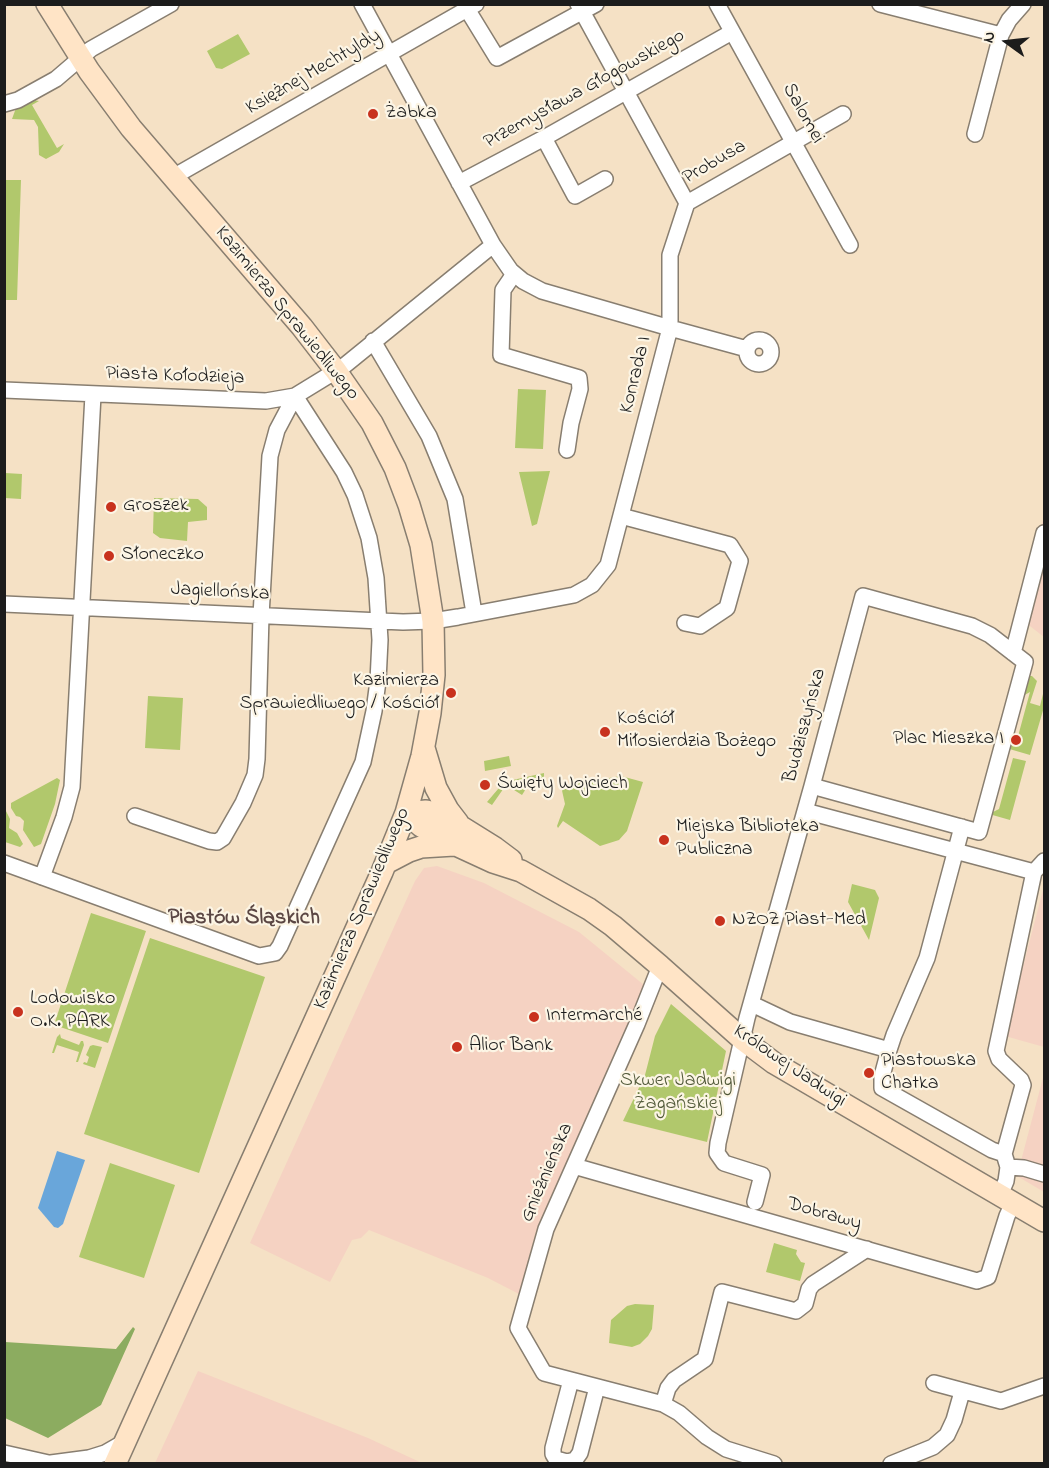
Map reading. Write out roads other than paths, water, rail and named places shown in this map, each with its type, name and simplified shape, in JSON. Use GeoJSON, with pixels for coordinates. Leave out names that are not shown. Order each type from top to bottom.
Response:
{"type":"FeatureCollection","features":[{"type":"Feature","properties":{"kind":"street","name":"Kazimierza Sprawiedliwego"},"geometry":{"type":"LineString","coordinates":[[47,4],[80,57],[131,128],[295,319],[336,371],[372,423],[395,468],[409,505],[421,545],[433,621],[433,692],[424,748],[406,813],[386,863],[115,1464]]}},
{"type":"Feature","properties":{"kind":"street"},"geometry":{"type":"LineString","coordinates":[[4,104],[18,100],[56,79],[72,67],[80,57],[103,41],[171,4]]}},
{"type":"Feature","properties":{"kind":"street","name":"Konrada I"},"geometry":{"type":"LineString","coordinates":[[362,4],[493,245],[514,274],[542,291],[670,328],[608,565],[592,585],[574,595],[433,621]]}},
{"type":"Feature","properties":{"kind":"street"},"geometry":{"type":"LineString","coordinates":[[472,7],[497,58],[580,8],[596,4]]}},
{"type":"Feature","properties":{"kind":"street","name":"Salomei"},"geometry":{"type":"LineString","coordinates":[[717,4],[850,244]]}},
{"type":"Feature","properties":{"kind":"street"},"geometry":{"type":"LineString","coordinates":[[880,4],[1001,35]]}},
{"type":"Feature","properties":{"kind":"street"},"geometry":{"type":"LineString","coordinates":[[975,134],[1001,35],[1009,20],[1023,4]]}},
{"type":"Feature","properties":{"kind":"street","name":"Księżnej Mechtyldy"},"geometry":{"type":"LineString","coordinates":[[173,177],[472,7]]}},
{"type":"Feature","properties":{"kind":"street"},"geometry":{"type":"LineString","coordinates":[[580,8],[687,203]]}},
{"type":"Feature","properties":{"kind":"street","name":"Przemysława Głogowskiego"},"geometry":{"type":"LineString","coordinates":[[459,183],[732,32]]}},
{"type":"Feature","properties":{"kind":"street","name":"Probusa"},"geometry":{"type":"LineString","coordinates":[[670,328],[670,255],[687,203],[843,114]]}},
{"type":"Feature","properties":{"kind":"street"},"geometry":{"type":"LineString","coordinates":[[544,138],[574,196],[605,179]]}},
{"type":"Feature","properties":{"kind":"street"},"geometry":{"type":"LineString","coordinates":[[336,371],[493,245]]}},
{"type":"Feature","properties":{"kind":"street"},"geometry":{"type":"LineString","coordinates":[[514,274],[503,290],[501,355],[579,378],[580,389],[567,450]]}},
{"type":"Feature","properties":{"kind":"street"},"geometry":{"type":"LineString","coordinates":[[670,328],[747,349]]}},
{"type":"Feature","properties":{"kind":"street"},"geometry":{"type":"LineString","coordinates":[[373,342],[429,436],[455,499],[474,613]]}},
{"type":"Feature","properties":{"kind":"street","name":"Piasta Kołodzieja"},"geometry":{"type":"LineString","coordinates":[[4,390],[266,401],[295,396],[336,371]]}},
{"type":"Feature","properties":{"kind":"street"},"geometry":{"type":"LineString","coordinates":[[42,877],[64,817],[72,787],[93,395]]}},
{"type":"Feature","properties":{"kind":"street"},"geometry":{"type":"LineString","coordinates":[[135,816],[217,842],[223,838],[243,803],[255,775],[270,456],[278,430],[295,396]]}},
{"type":"Feature","properties":{"kind":"street"},"geometry":{"type":"LineString","coordinates":[[4,863],[259,956],[275,952],[290,925],[363,762],[370,736],[378,681],[380,621],[371,548],[355,495],[344,472],[295,396]]}},
{"type":"Feature","properties":{"kind":"street"},"geometry":{"type":"LineString","coordinates":[[621,516],[730,545],[740,561],[727,608],[700,626],[685,623]]}},
{"type":"Feature","properties":{"kind":"street"},"geometry":{"type":"LineString","coordinates":[[1013,653],[1044,532]]}},
{"type":"Feature","properties":{"kind":"street","name":"Budziszyńska"},"geometry":{"type":"LineString","coordinates":[[755,1202],[762,1175],[724,1163],[717,1153],[742,1039],[863,596],[972,626],[983,631],[1026,662],[979,832],[962,827]]}},
{"type":"Feature","properties":{"kind":"street","name":"Jagiellońska"},"geometry":{"type":"LineString","coordinates":[[4,604],[403,622],[433,621]]}},
{"type":"Feature","properties":{"kind":"street"},"geometry":{"type":"LineString","coordinates":[[424,748],[439,794],[447,810],[459,824]]}},
{"type":"Feature","properties":{"kind":"street"},"geometry":{"type":"LineString","coordinates":[[812,786],[962,827],[927,958],[894,1035],[882,1076],[882,1088],[992,1150],[1006,1161],[1044,1174]]}},
{"type":"Feature","properties":{"kind":"street"},"geometry":{"type":"LineString","coordinates":[[805,811],[956,852],[1039,866],[996,1051],[997,1056],[1021,1080],[1023,1085],[1006,1161],[1007,1199]]}},
{"type":"Feature","properties":{"kind":"street","name":"Królowej Jadwigi"},"geometry":{"type":"LineString","coordinates":[[406,813],[434,812],[459,824],[504,855],[521,871]]}},
{"type":"Feature","properties":{"kind":"street","name":"Królowej Jadwigi"},"geometry":{"type":"LineString","coordinates":[[406,813],[421,826],[458,846],[493,862],[521,871],[590,909],[660,966],[742,1039],[797,1077],[1044,1221]]}},
{"type":"Feature","properties":{"kind":"street"},"geometry":{"type":"LineString","coordinates":[[386,863],[422,847],[458,846]]}},
{"type":"Feature","properties":{"kind":"street","name":"Gnieźnieńska"},"geometry":{"type":"LineString","coordinates":[[660,966],[637,1024],[544,1235],[518,1328],[544,1372],[663,1404],[679,1413],[707,1437],[726,1449],[774,1464]]}},
{"type":"Feature","properties":{"kind":"street"},"geometry":{"type":"LineString","coordinates":[[752,1004],[765,1008],[790,1022],[889,1050]]}},
{"type":"Feature","properties":{"kind":"street","name":"Dobrawy"},"geometry":{"type":"LineString","coordinates":[[573,1166],[977,1281],[988,1277],[1007,1216],[1007,1199]]}},
{"type":"Feature","properties":{"kind":"street"},"geometry":{"type":"LineString","coordinates":[[663,1404],[668,1388],[674,1380],[705,1359],[722,1292],[796,1311],[805,1304],[809,1289],[813,1284],[867,1249]]}},
{"type":"Feature","properties":{"kind":"street"},"geometry":{"type":"LineString","coordinates":[[572,1380],[553,1448],[556,1459],[567,1462],[575,1460],[580,1453],[597,1387]]}},
{"type":"Feature","properties":{"kind":"street"},"geometry":{"type":"LineString","coordinates":[[934,1383],[1001,1401],[1044,1386]]}},
{"type":"Feature","properties":{"kind":"street"},"geometry":{"type":"LineString","coordinates":[[891,1464],[933,1447],[947,1435],[962,1392]]}},
{"type":"Feature","properties":{"kind":"street"},"geometry":{"type":"LineString","coordinates":[[4,1453],[52,1463],[89,1458],[105,1453],[126,1441]]}},
{"type":"Feature","properties":{"kind":"street"},"geometry":{"type":"LineString","coordinates":[[4,1453],[17,1464]]}},
{"type":"Feature","properties":{"kind":"water"},"geometry":{"type":"Polygon","coordinates":[[[57,1151],[85,1160],[63,1224],[58,1228],[54,1227],[38,1208],[57,1151]]]}},
{"type":"Feature","properties":{"kind":"place","name":"Żabka"},"geometry":{"type":"Point","coordinates":[373,114]}},
{"type":"Feature","properties":{"kind":"place","name":"Groszek"},"geometry":{"type":"Point","coordinates":[111,507]}},
{"type":"Feature","properties":{"kind":"place","name":"Słoneczko"},"geometry":{"type":"Point","coordinates":[109,556]}},
{"type":"Feature","properties":{"kind":"place","name":"Kazimierza Sprawiedliwego / Kościół"},"geometry":{"type":"Point","coordinates":[451,693]}},
{"type":"Feature","properties":{"kind":"place","name":"Kościół Miłosierdzia Bożego"},"geometry":{"type":"Point","coordinates":[605,732]}},
{"type":"Feature","properties":{"kind":"place","name":"Plac Mieszka I"},"geometry":{"type":"Point","coordinates":[1016,740]}},
{"type":"Feature","properties":{"kind":"place","name":"Święty Wojciech"},"geometry":{"type":"Point","coordinates":[485,785]}},
{"type":"Feature","properties":{"kind":"place","name":"Miejska Biblioteka Publiczna"},"geometry":{"type":"Point","coordinates":[664,840]}},
{"type":"Feature","properties":{"kind":"place","name":"NZOZ Piast-Med"},"geometry":{"type":"Point","coordinates":[720,921]}},
{"type":"Feature","properties":{"kind":"place","name":"Lodowisko O.K. PARK"},"geometry":{"type":"Point","coordinates":[18,1012]}},
{"type":"Feature","properties":{"kind":"place","name":"Intermarché"},"geometry":{"type":"Point","coordinates":[534,1017]}},
{"type":"Feature","properties":{"kind":"place","name":"Alior Bank"},"geometry":{"type":"Point","coordinates":[457,1047]}},
{"type":"Feature","properties":{"kind":"place","name":"Piastowska Chatka"},"geometry":{"type":"Point","coordinates":[869,1073]}},
{"type":"Feature","properties":{"kind":"district","name":"Piastów Śląskich"},"geometry":{"type":"Point","coordinates":[244,919]}},
{"type":"Feature","properties":{"kind":"park label","name":"Skwer Jadwigi Żagańskiej"},"geometry":{"type":"Point","coordinates":[678,1094]}}]}
